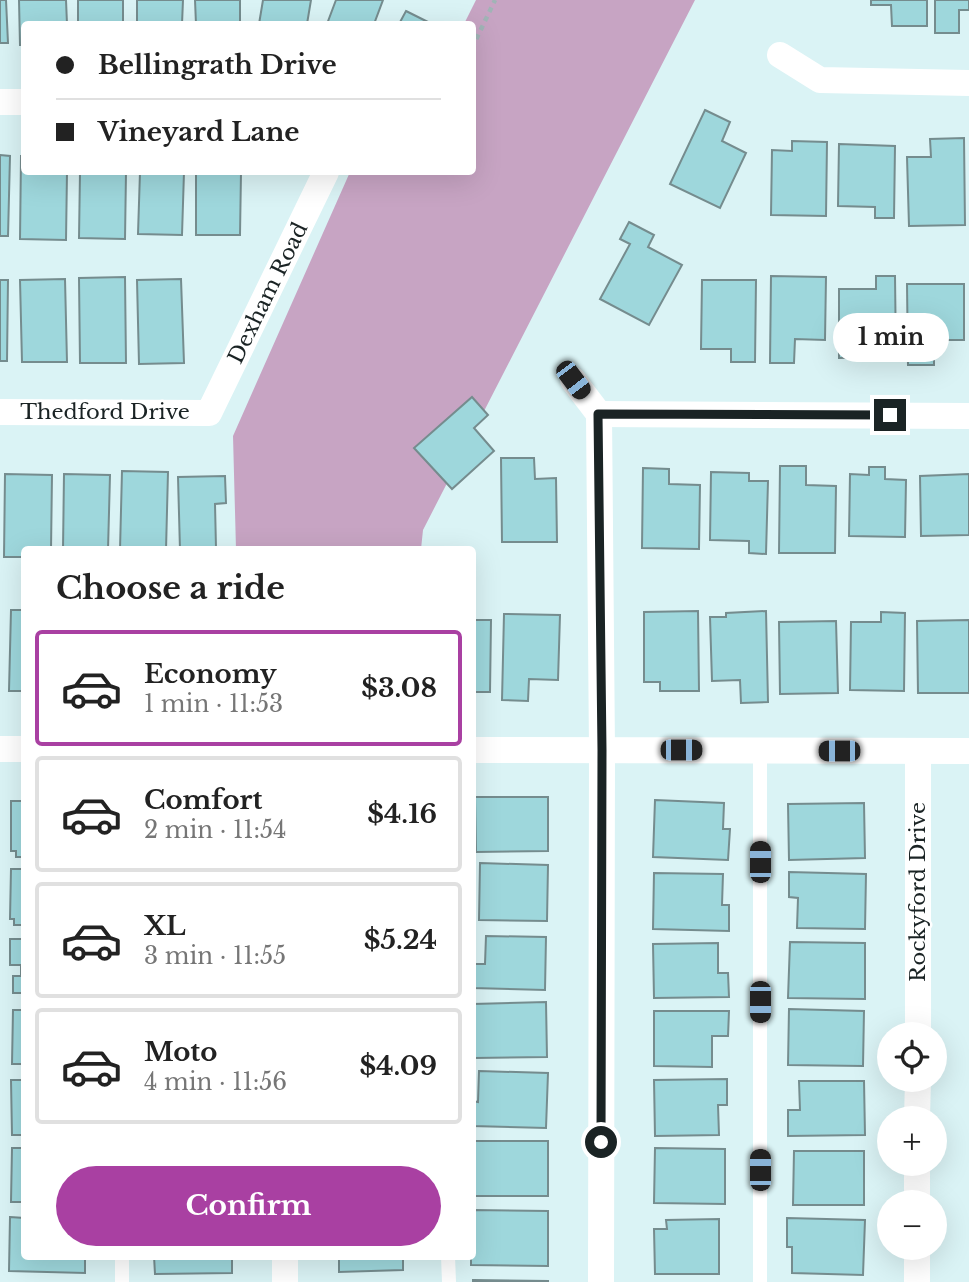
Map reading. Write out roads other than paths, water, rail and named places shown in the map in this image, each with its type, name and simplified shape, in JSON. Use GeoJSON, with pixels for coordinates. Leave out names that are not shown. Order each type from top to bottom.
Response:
{"type":"FeatureCollection","features":[{"type":"Feature","properties":{"kind":"street"},"geometry":{"type":"LineString","coordinates":[[780,55],[820,80],[969,83]]}},
{"type":"Feature","properties":{"kind":"street"},"geometry":{"type":"LineString","coordinates":[[0,102],[21,102]]}},
{"type":"Feature","properties":{"kind":"street","name":"Dexham Road"},"geometry":{"type":"LineString","coordinates":[[209,413],[325,175]]}},
{"type":"Feature","properties":{"kind":"street"},"geometry":{"type":"LineString","coordinates":[[573,380],[598,414],[602,750],[601,1282]]}},
{"type":"Feature","properties":{"kind":"street","name":"Thedford Drive"},"geometry":{"type":"LineString","coordinates":[[0,412],[209,413]]}},
{"type":"Feature","properties":{"kind":"street"},"geometry":{"type":"LineString","coordinates":[[598,414],[969,416]]}},
{"type":"Feature","properties":{"kind":"street"},"geometry":{"type":"LineString","coordinates":[[0,749],[21,749]]}},
{"type":"Feature","properties":{"kind":"street"},"geometry":{"type":"LineString","coordinates":[[476,750],[969,751]]}},
{"type":"Feature","properties":{"kind":"street","name":"Rockyford Drive"},"geometry":{"type":"LineString","coordinates":[[918,751],[918,1022]]}},
{"type":"Feature","properties":{"kind":"street"},"geometry":{"type":"LineString","coordinates":[[285,1260],[285,1282]]}},
{"type":"Feature","properties":{"kind":"street"},"geometry":{"type":"LineString","coordinates":[[917,1260],[917,1282]]}},
{"type":"Feature","properties":{"kind":"lane"},"geometry":{"type":"LineString","coordinates":[[760,750],[760,1282]]}},
{"type":"Feature","properties":{"kind":"lane"},"geometry":{"type":"LineString","coordinates":[[122,1260],[122,1282]]}},
{"type":"Feature","properties":{"kind":"lane"},"geometry":{"type":"LineString","coordinates":[[448,1260],[449,1282]]}}]}
